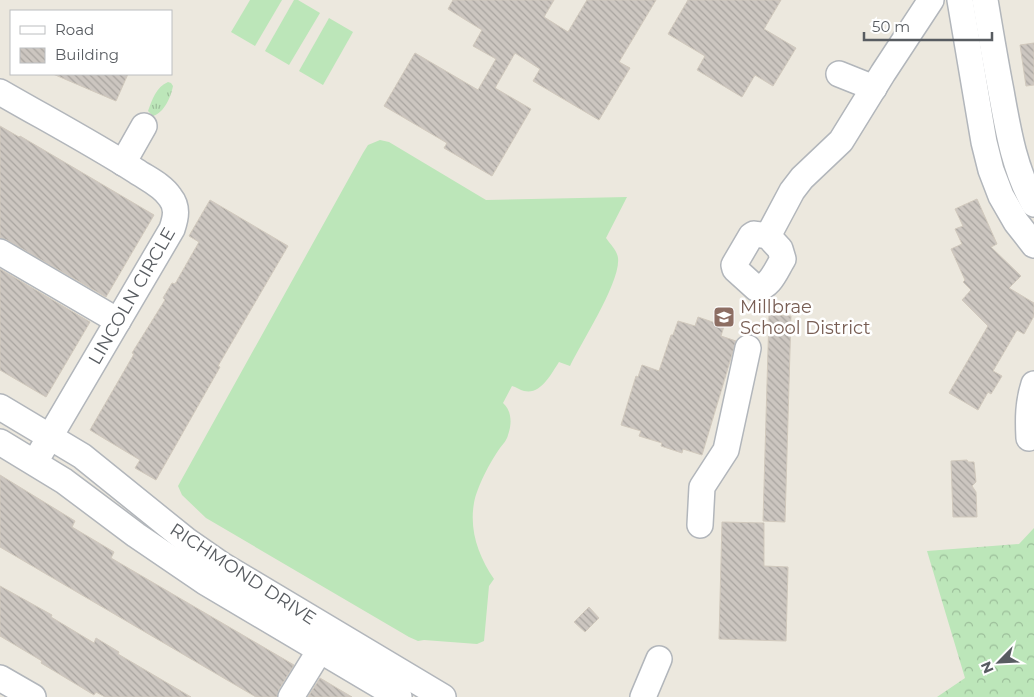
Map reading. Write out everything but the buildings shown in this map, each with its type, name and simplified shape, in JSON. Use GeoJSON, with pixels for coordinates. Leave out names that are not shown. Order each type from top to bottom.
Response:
{"type":"FeatureCollection","features":[{"type":"Feature","properties":{"kind":"street"},"geometry":{"type":"LineString","coordinates":[[768,236],[792,191],[802,178],[841,141],[931,0]]}},
{"type":"Feature","properties":{"kind":"street"},"geometry":{"type":"LineString","coordinates":[[960,0],[984,142],[991,170],[1001,196],[1016,222],[1034,246]]}},
{"type":"Feature","properties":{"kind":"street"},"geometry":{"type":"LineString","coordinates":[[985,0],[1015,162],[1024,186],[1034,204]]}},
{"type":"Feature","properties":{"kind":"street"},"geometry":{"type":"LineString","coordinates":[[839,74],[874,88]]}},
{"type":"Feature","properties":{"kind":"street","name":"LINCOLN CIRCLE"},"geometry":{"type":"LineString","coordinates":[[0,92],[123,163],[166,192],[175,206],[176,218],[172,229],[35,462]]}},
{"type":"Feature","properties":{"kind":"street"},"geometry":{"type":"LineString","coordinates":[[123,163],[144,126]]}},
{"type":"Feature","properties":{"kind":"street"},"geometry":{"type":"LineString","coordinates":[[0,252],[118,321]]}},
{"type":"Feature","properties":{"kind":"street"},"geometry":{"type":"LineString","coordinates":[[700,526],[702,487],[726,450],[748,348]]}},
{"type":"Feature","properties":{"kind":"street"},"geometry":{"type":"LineString","coordinates":[[1029,438],[1027,418],[1034,384]]}},
{"type":"Feature","properties":{"kind":"street","name":"RICHMOND DRIVE"},"geometry":{"type":"LineString","coordinates":[[0,407],[82,456],[186,540],[222,565],[443,697]]}},
{"type":"Feature","properties":{"kind":"street","name":"RICHMOND DRIVE"},"geometry":{"type":"LineString","coordinates":[[0,442],[35,462],[85,496],[136,535],[184,568],[399,697]]}},
{"type":"Feature","properties":{"kind":"street"},"geometry":{"type":"LineString","coordinates":[[291,697],[320,650]]}},
{"type":"Feature","properties":{"kind":"street"},"geometry":{"type":"LineString","coordinates":[[642,697],[659,659]]}},
{"type":"Feature","properties":{"kind":"street"},"geometry":{"type":"LineString","coordinates":[[0,678],[33,697]]}},
{"type":"Feature","properties":{"kind":"green space"},"geometry":{"type":"Polygon","coordinates":[[[250,0],[282,0],[255,46],[231,32],[250,0]]]}},
{"type":"Feature","properties":{"kind":"green space"},"geometry":{"type":"Polygon","coordinates":[[[294,0],[298,0],[320,13],[289,65],[265,51],[294,0]]]}},
{"type":"Feature","properties":{"kind":"green space"},"geometry":{"type":"Polygon","coordinates":[[[329,18],[353,32],[323,85],[299,71],[329,18]]]}},
{"type":"Feature","properties":{"kind":"green space"},"geometry":{"type":"Polygon","coordinates":[[[168,82],[173,86],[169,100],[160,112],[153,116],[148,111],[153,98],[157,90],[168,82]]]}},
{"type":"Feature","properties":{"kind":"green space"},"geometry":{"type":"Polygon","coordinates":[[[380,140],[389,142],[486,200],[627,197],[606,238],[615,250],[618,258],[613,281],[599,312],[570,366],[559,362],[549,378],[536,390],[524,391],[512,386],[503,403],[510,414],[511,422],[507,439],[492,460],[481,482],[474,503],[473,524],[476,543],[494,579],[489,586],[484,641],[477,644],[418,641],[409,637],[206,518],[182,495],[178,486],[363,153],[368,145],[380,140]]]}},
{"type":"Feature","properties":{"kind":"green space"},"geometry":{"type":"Polygon","coordinates":[[[1034,528],[1034,697],[937,697],[965,678],[927,551],[1019,544],[1034,528]]]}},
{"type":"Feature","properties":{"kind":"place","name":"Millbrae School District"},"geometry":{"type":"Point","coordinates":[724,317]}}]}
